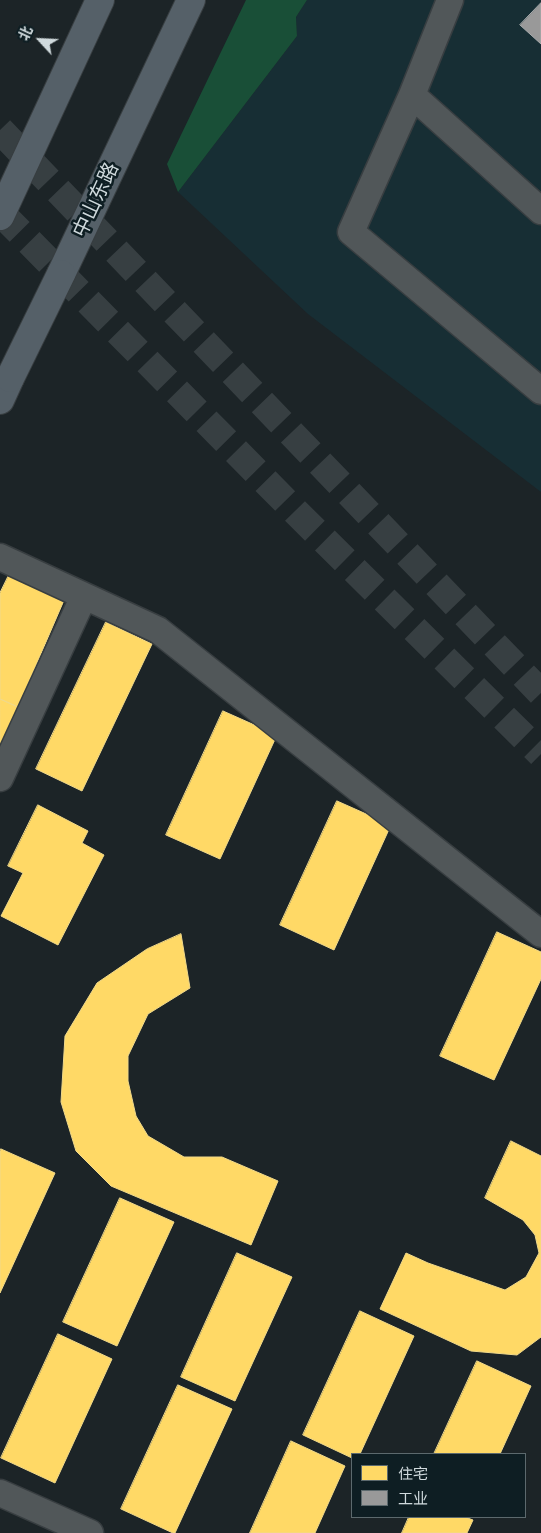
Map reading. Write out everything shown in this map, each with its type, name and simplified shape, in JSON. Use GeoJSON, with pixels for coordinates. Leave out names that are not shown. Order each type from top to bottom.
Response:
{"type":"FeatureCollection","features":[{"type":"Feature","properties":{"kind":"main road"},"geometry":{"type":"LineString","coordinates":[[0,216],[100,0]]}},
{"type":"Feature","properties":{"kind":"main road","name":"中山东路"},"geometry":{"type":"LineString","coordinates":[[5,389],[191,0]]}},
{"type":"Feature","properties":{"kind":"street"},"geometry":{"type":"LineString","coordinates":[[450,0],[412,94],[351,232],[541,392]]}},
{"type":"Feature","properties":{"kind":"street"},"geometry":{"type":"LineString","coordinates":[[412,94],[541,211]]}},
{"type":"Feature","properties":{"kind":"street"},"geometry":{"type":"LineString","coordinates":[[0,556],[158,630],[541,934]]}},
{"type":"Feature","properties":{"kind":"street"},"geometry":{"type":"LineString","coordinates":[[0,778],[84,596]]}},
{"type":"Feature","properties":{"kind":"street"},"geometry":{"type":"LineString","coordinates":[[0,1492],[90,1533]]}},
{"type":"Feature","properties":{"kind":"shaded area"},"geometry":{"type":"Polygon","coordinates":[[[307,0],[541,0],[541,492],[308,314],[178,192],[297,36],[296,17],[307,0]]]}},
{"type":"Feature","properties":{"kind":"green space"},"geometry":{"type":"Polygon","coordinates":[[[246,0],[307,0],[296,17],[297,36],[178,192],[167,164],[246,0]]]}},
{"type":"Feature","properties":{"kind":"building: 住宅"},"geometry":{"type":"Polygon","coordinates":[[[10,573],[65,598],[18,707],[0,699],[0,593],[10,573]]]}},
{"type":"Feature","properties":{"kind":"building: 住宅"},"geometry":{"type":"Polygon","coordinates":[[[106,622],[152,644],[82,791],[36,769],[106,622]]]}},
{"type":"Feature","properties":{"kind":"building: 住宅"},"geometry":{"type":"Polygon","coordinates":[[[0,699],[18,707],[0,747],[0,699]]]}},
{"type":"Feature","properties":{"kind":"building: 住宅"},"geometry":{"type":"Polygon","coordinates":[[[223,711],[277,735],[220,859],[166,835],[223,711]]]}},
{"type":"Feature","properties":{"kind":"building: 住宅"},"geometry":{"type":"Polygon","coordinates":[[[337,801],[391,825],[334,950],[280,925],[337,801]]]}},
{"type":"Feature","properties":{"kind":"building: 住宅"},"geometry":{"type":"Polygon","coordinates":[[[38,805],[88,831],[82,843],[104,855],[58,945],[1,916],[23,873],[8,866],[38,805]]]}},
{"type":"Feature","properties":{"kind":"building: 住宅"},"geometry":{"type":"Polygon","coordinates":[[[497,932],[541,952],[541,979],[494,1080],[440,1056],[497,932]]]}},
{"type":"Feature","properties":{"kind":"building: 住宅"},"geometry":{"type":"Polygon","coordinates":[[[181,934],[190,988],[148,1014],[128,1056],[128,1081],[136,1116],[148,1136],[184,1157],[222,1157],[278,1181],[251,1245],[111,1186],[76,1151],[61,1102],[65,1036],[97,983],[147,949],[181,934]]]}},
{"type":"Feature","properties":{"kind":"building: 住宅"},"geometry":{"type":"Polygon","coordinates":[[[511,1141],[541,1156],[541,1337],[517,1355],[471,1351],[380,1309],[406,1253],[428,1263],[505,1290],[526,1277],[539,1253],[535,1235],[523,1220],[485,1198],[511,1141]]]}},
{"type":"Feature","properties":{"kind":"building: 住宅"},"geometry":{"type":"Polygon","coordinates":[[[1,1149],[55,1173],[0,1293],[0,1151],[1,1149]]]}},
{"type":"Feature","properties":{"kind":"building: 住宅"},"geometry":{"type":"Polygon","coordinates":[[[120,1198],[174,1222],[117,1346],[63,1322],[120,1198]]]}},
{"type":"Feature","properties":{"kind":"building: 住宅"},"geometry":{"type":"Polygon","coordinates":[[[237,1253],[292,1277],[235,1401],[181,1377],[237,1253]]]}},
{"type":"Feature","properties":{"kind":"building: 住宅"},"geometry":{"type":"Polygon","coordinates":[[[360,1311],[414,1336],[360,1453],[351,1453],[351,1458],[303,1435],[360,1311]]]}},
{"type":"Feature","properties":{"kind":"building: 住宅"},"geometry":{"type":"Polygon","coordinates":[[[58,1334],[112,1359],[55,1483],[1,1458],[58,1334]]]}},
{"type":"Feature","properties":{"kind":"building: 住宅"},"geometry":{"type":"Polygon","coordinates":[[[477,1361],[531,1386],[500,1453],[434,1453],[477,1361]]]}},
{"type":"Feature","properties":{"kind":"building: 住宅"},"geometry":{"type":"Polygon","coordinates":[[[178,1385],[232,1409],[175,1533],[173,1533],[121,1509],[178,1385]]]}},
{"type":"Feature","properties":{"kind":"building: 住宅"},"geometry":{"type":"Polygon","coordinates":[[[291,1441],[345,1466],[315,1533],[250,1533],[291,1441]]]}},
{"type":"Feature","properties":{"kind":"building: 住宅"},"geometry":{"type":"Polygon","coordinates":[[[409,1518],[468,1518],[473,1520],[467,1533],[402,1533],[409,1518]]]}},
{"type":"Feature","properties":{"kind":"building: 工业"},"geometry":{"type":"Polygon","coordinates":[[[541,3],[541,44],[520,25],[541,3]]]}},
{"type":"Feature","properties":{"kind":"tunnel"},"geometry":{"type":"LineString","coordinates":[[0,130],[541,693]]}},
{"type":"Feature","properties":{"kind":"tunnel"},"geometry":{"type":"LineString","coordinates":[[0,212],[297,513],[541,754]]}}]}
